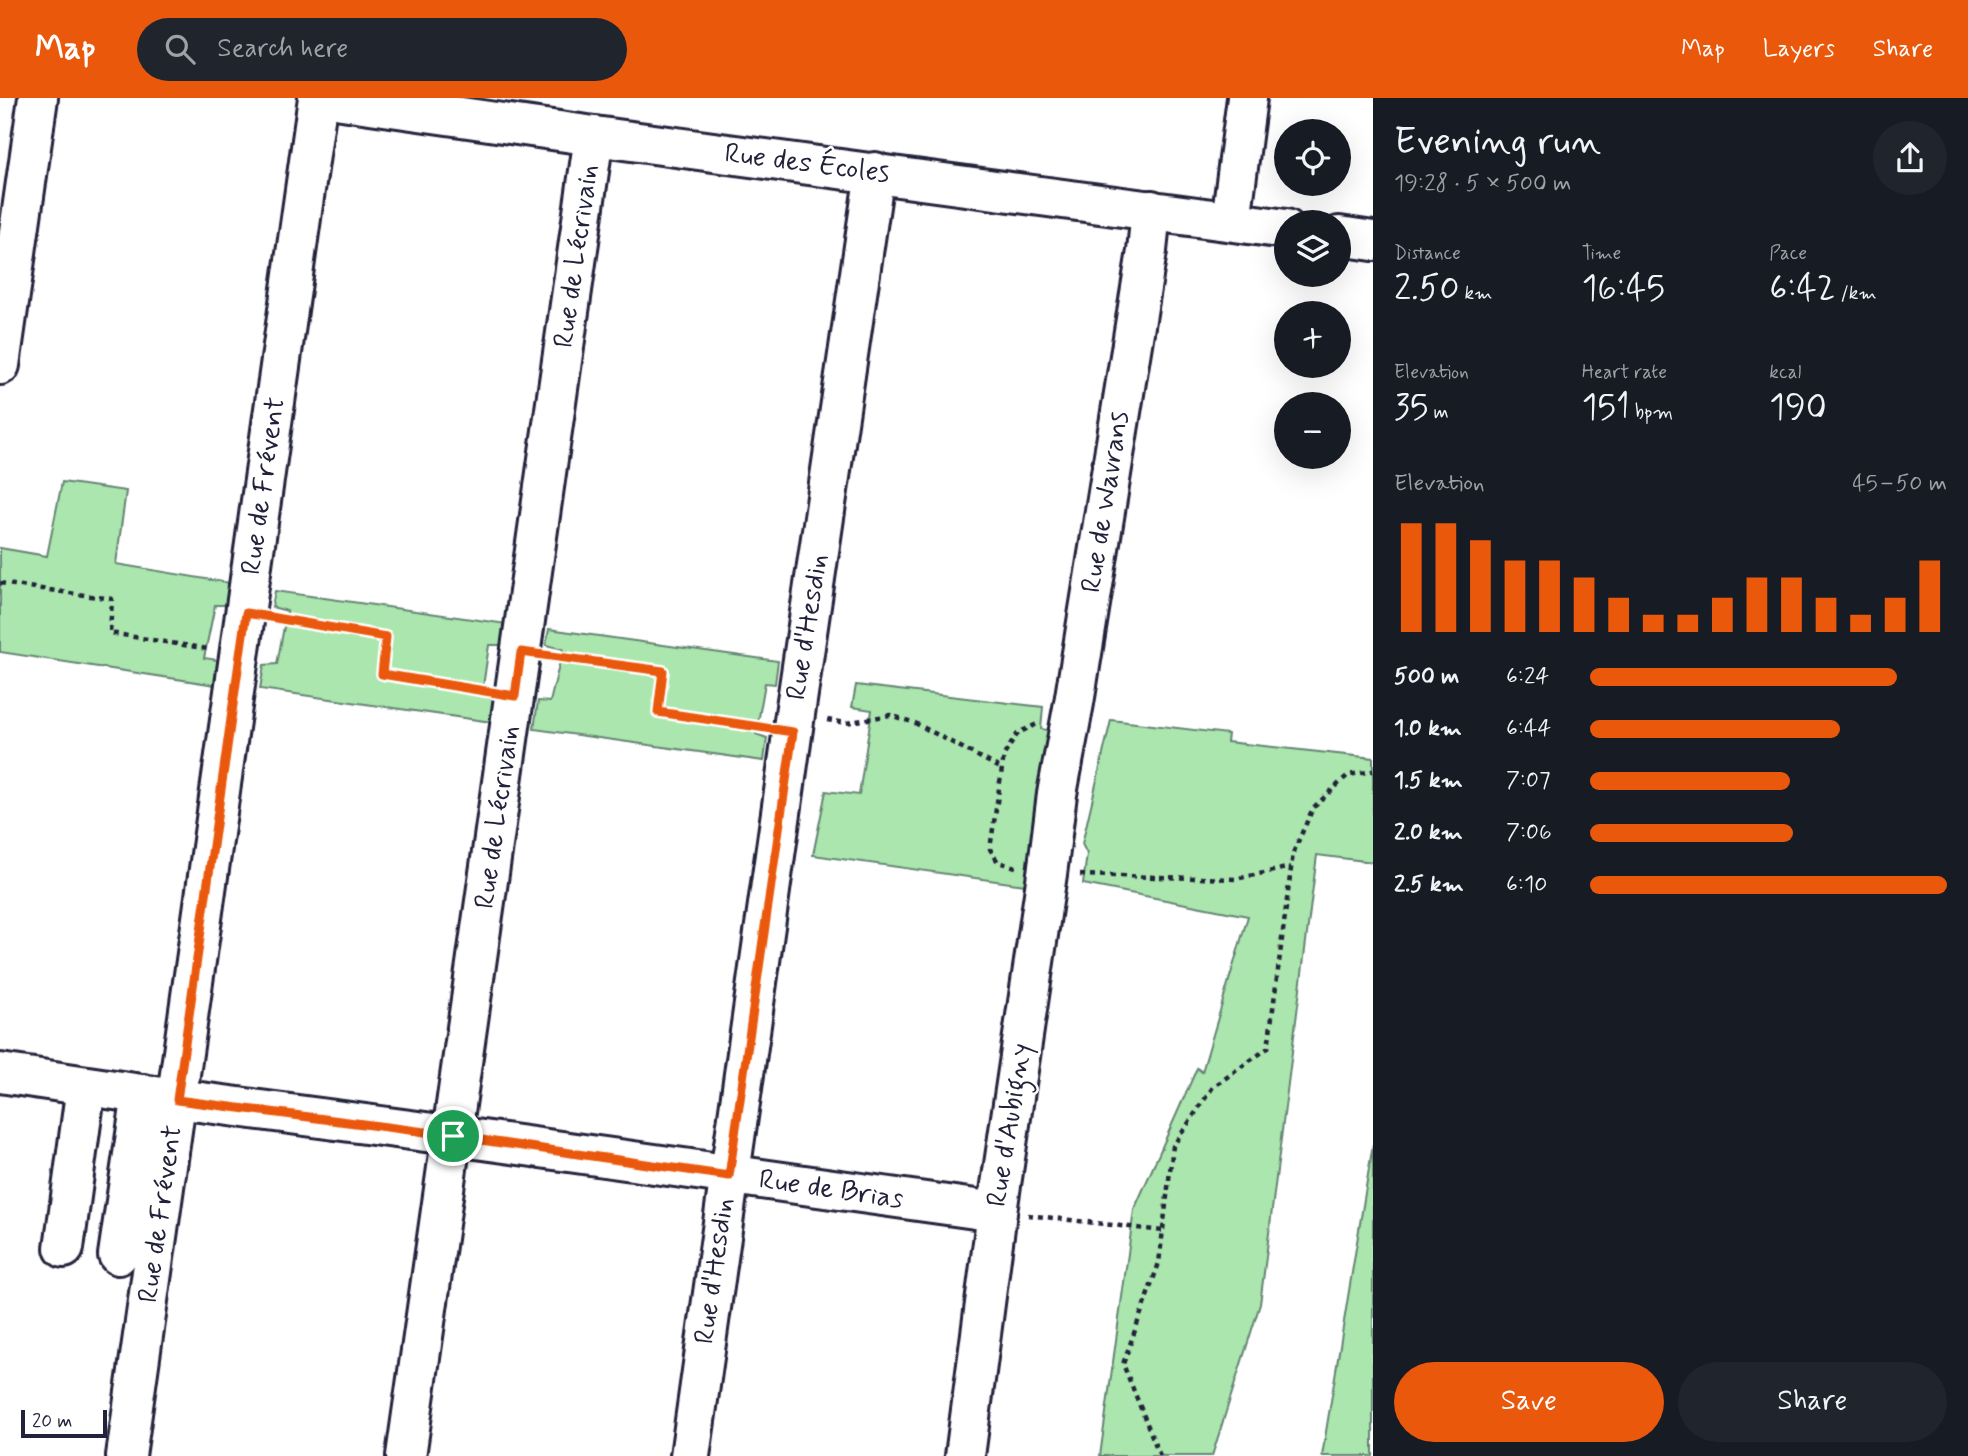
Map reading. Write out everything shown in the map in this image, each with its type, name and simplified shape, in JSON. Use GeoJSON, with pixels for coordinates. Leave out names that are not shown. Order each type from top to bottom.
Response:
{"type":"FeatureCollection","features":[{"type":"Feature","properties":{"kind":"street"},"geometry":{"type":"LineString","coordinates":[[0,365],[38,98]]}},
{"type":"Feature","properties":{"kind":"street","name":"Rue de Frévent"},"geometry":{"type":"LineString","coordinates":[[126,1456],[159,1097],[240,655],[318,98]]}},
{"type":"Feature","properties":{"kind":"street","name":"Rue des Écoles"},"geometry":{"type":"LineString","coordinates":[[328,98],[532,112],[594,136],[1274,227]]}},
{"type":"Feature","properties":{"kind":"street"},"geometry":{"type":"LineString","coordinates":[[1231,221],[1247,98]]}},
{"type":"Feature","properties":{"kind":"street","name":"Rue de Lécrivain"},"geometry":{"type":"LineString","coordinates":[[406,1456],[594,136]]}},
{"type":"Feature","properties":{"kind":"street","name":"Rue d'Hesdin"},"geometry":{"type":"LineString","coordinates":[[690,1456],[875,172]]}},
{"type":"Feature","properties":{"kind":"street","name":"Rue de Wavrans"},"geometry":{"type":"LineString","coordinates":[[1057,794],[1074,703],[1151,210]]}},
{"type":"Feature","properties":{"kind":"street"},"geometry":{"type":"LineString","coordinates":[[1351,237],[1373,240]]}},
{"type":"Feature","properties":{"kind":"street","name":"Rue d'Aubigny"},"geometry":{"type":"LineString","coordinates":[[965,1456],[1057,794]]}},
{"type":"Feature","properties":{"kind":"street","name":"Rue de Brias"},"geometry":{"type":"LineString","coordinates":[[0,1073],[997,1212]]}},
{"type":"Feature","properties":{"kind":"street"},"geometry":{"type":"LineString","coordinates":[[64,1248],[86,1086]]}},
{"type":"Feature","properties":{"kind":"street"},"geometry":{"type":"LineString","coordinates":[[118,1255],[159,1097]]}},
{"type":"Feature","properties":{"kind":"path"},"geometry":{"type":"LineString","coordinates":[[0,583],[112,599],[110,633],[240,655]]}},
{"type":"Feature","properties":{"kind":"path"},"geometry":{"type":"LineString","coordinates":[[246,613],[386,637],[382,674],[515,696]]}},
{"type":"Feature","properties":{"kind":"path"},"geometry":{"type":"LineString","coordinates":[[521,652],[663,671],[658,712],[794,723],[846,723],[890,715],[915,723],[1002,769]]}},
{"type":"Feature","properties":{"kind":"path"},"geometry":{"type":"LineString","coordinates":[[1160,1456],[1123,1364],[1159,1263],[1173,1146],[1213,1087],[1269,1048],[1293,853],[1313,808],[1348,775],[1373,771]]}},
{"type":"Feature","properties":{"kind":"path"},"geometry":{"type":"LineString","coordinates":[[1181,877],[1236,879],[1292,867]]}},
{"type":"Feature","properties":{"kind":"path"},"geometry":{"type":"LineString","coordinates":[[997,1212],[1163,1231]]}},
{"type":"Feature","properties":{"kind":"green space"},"geometry":{"type":"Polygon","coordinates":[[[62,482],[126,491],[116,564],[230,583],[228,605],[215,605],[204,658],[218,660],[216,685],[0,652],[0,548],[47,556],[62,482]]]}},
{"type":"Feature","properties":{"kind":"green space"},"geometry":{"type":"Polygon","coordinates":[[[275,591],[507,624],[504,645],[489,645],[482,694],[495,700],[492,722],[260,689],[264,665],[277,664],[287,611],[272,607],[275,591]]]}},
{"type":"Feature","properties":{"kind":"green space"},"geometry":{"type":"Polygon","coordinates":[[[549,629],[778,661],[775,684],[765,683],[756,734],[767,738],[764,761],[534,729],[538,701],[550,702],[563,649],[546,645],[549,629]]]}},
{"type":"Feature","properties":{"kind":"green space"},"geometry":{"type":"Polygon","coordinates":[[[856,685],[1043,707],[1041,729],[1059,732],[1032,886],[813,855],[826,791],[859,795],[872,710],[852,707],[856,685]]]}},
{"type":"Feature","properties":{"kind":"green space"},"geometry":{"type":"Polygon","coordinates":[[[1111,720],[1228,734],[1227,742],[1373,758],[1373,862],[1317,855],[1260,1304],[1212,1456],[1100,1456],[1134,1210],[1197,1068],[1202,1072],[1248,916],[1083,884],[1087,854],[1082,844],[1111,720]]]}},
{"type":"Feature","properties":{"kind":"green space"},"geometry":{"type":"Polygon","coordinates":[[[1373,1144],[1373,1456],[1322,1456],[1373,1144]]]}},
{"type":"Feature","properties":{"kind":"route"},"geometry":{"type":"LineString","coordinates":[[246,613],[386,637],[382,674],[515,696],[521,652],[663,671],[658,712],[793,732],[729,1176],[453,1136],[177,1100],[246,613]]}}]}
